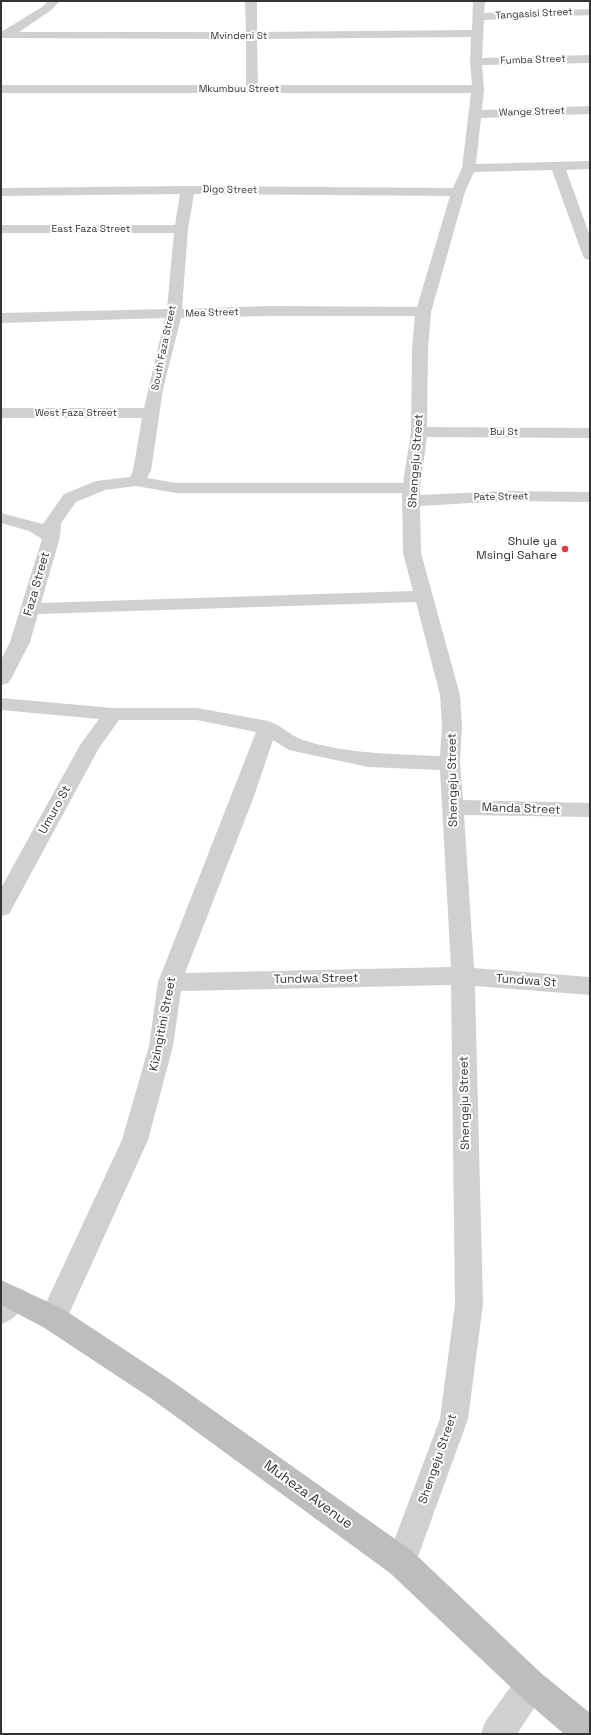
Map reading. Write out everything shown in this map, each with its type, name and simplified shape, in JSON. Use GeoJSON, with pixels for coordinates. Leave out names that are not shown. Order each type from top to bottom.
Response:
{"type":"FeatureCollection","features":[{"type":"Feature","properties":{"kind":"street"},"geometry":{"type":"LineString","coordinates":[[3,35],[46,9],[54,1]]}},
{"type":"Feature","properties":{"kind":"street"},"geometry":{"type":"LineString","coordinates":[[250,1],[252,36],[252,89]]}},
{"type":"Feature","properties":{"kind":"street","name":"Tangasisi Street"},"geometry":{"type":"LineString","coordinates":[[478,17],[590,12]]}},
{"type":"Feature","properties":{"kind":"street","name":"Mvindeni St"},"geometry":{"type":"LineString","coordinates":[[3,35],[252,36],[478,17]]}},
{"type":"Feature","properties":{"kind":"street","name":"Shengeju Street"},"geometry":{"type":"LineString","coordinates":[[402,1562],[454,1419],[469,1304],[463,976],[452,807],[450,763],[452,726],[450,695],[412,552],[412,494],[419,432],[420,349],[423,312],[458,192],[469,168],[478,89],[476,62],[478,17]]}},
{"type":"Feature","properties":{"kind":"street","name":"Fumba Street"},"geometry":{"type":"LineString","coordinates":[[476,62],[590,59]]}},
{"type":"Feature","properties":{"kind":"street","name":"Mkumbuu Street"},"geometry":{"type":"LineString","coordinates":[[3,93],[252,89],[478,89]]}},
{"type":"Feature","properties":{"kind":"street","name":"Wange Street"},"geometry":{"type":"LineString","coordinates":[[474,114],[590,110]]}},
{"type":"Feature","properties":{"kind":"street"},"geometry":{"type":"LineString","coordinates":[[469,168],[558,167],[590,165]]}},
{"type":"Feature","properties":{"kind":"street"},"geometry":{"type":"LineString","coordinates":[[558,167],[590,256]]}},
{"type":"Feature","properties":{"kind":"street","name":"Digo Street"},"geometry":{"type":"LineString","coordinates":[[1,192],[188,190],[458,192]]}},
{"type":"Feature","properties":{"kind":"street","name":"South Faza Street"},"geometry":{"type":"LineString","coordinates":[[136,481],[142,471],[150,413],[174,314],[181,229],[188,190]]}},
{"type":"Feature","properties":{"kind":"street","name":"East Faza Street"},"geometry":{"type":"LineString","coordinates":[[1,229],[181,229]]}},
{"type":"Feature","properties":{"kind":"street","name":"Mea Street"},"geometry":{"type":"LineString","coordinates":[[1,318],[268,311],[423,312]]}},
{"type":"Feature","properties":{"kind":"street","name":"West Faza Street"},"geometry":{"type":"LineString","coordinates":[[1,413],[150,413]]}},
{"type":"Feature","properties":{"kind":"street","name":"Bui St"},"geometry":{"type":"LineString","coordinates":[[419,432],[590,433]]}},
{"type":"Feature","properties":{"kind":"street","name":"Pate Street"},"geometry":{"type":"LineString","coordinates":[[51,537],[52,523],[70,498],[102,485],[136,481],[176,488],[590,497]]}},
{"type":"Feature","properties":{"kind":"street","name":"Faza Street"},"geometry":{"type":"LineString","coordinates":[[1,518],[35,528],[51,537],[20,642],[1,679]]}},
{"type":"Feature","properties":{"kind":"street"},"geometry":{"type":"LineString","coordinates":[[30,610],[423,596]]}},
{"type":"Feature","properties":{"kind":"street"},"geometry":{"type":"LineString","coordinates":[[1,704],[113,714],[197,714],[268,728],[296,745],[368,760],[450,763]]}},
{"type":"Feature","properties":{"kind":"street","name":"Umuro St"},"geometry":{"type":"LineString","coordinates":[[1,908],[8,881],[90,745],[113,714]]}},
{"type":"Feature","properties":{"kind":"street","name":"Kizingitini Street"},"geometry":{"type":"LineString","coordinates":[[53,1318],[135,1140],[161,1046],[170,982],[242,799],[251,770],[268,728]]}},
{"type":"Feature","properties":{"kind":"street","name":"Manda Street"},"geometry":{"type":"LineString","coordinates":[[452,807],[590,810]]}},
{"type":"Feature","properties":{"kind":"street","name":"Tundwa Street"},"geometry":{"type":"LineString","coordinates":[[170,982],[463,976]]}},
{"type":"Feature","properties":{"kind":"street","name":"Tundwa St"},"geometry":{"type":"LineString","coordinates":[[463,976],[590,986]]}},
{"type":"Feature","properties":{"kind":"street","name":"Muheza Avenue"},"geometry":{"type":"LineString","coordinates":[[5,1301],[53,1318],[160,1388],[402,1562],[531,1685],[588,1734]]}},
{"type":"Feature","properties":{"kind":"street"},"geometry":{"type":"LineString","coordinates":[[497,1734],[531,1685]]}},
{"type":"Feature","properties":{"kind":"place","name":"Shule ya Msingi Sahare"},"geometry":{"type":"Point","coordinates":[565,549]}}]}
